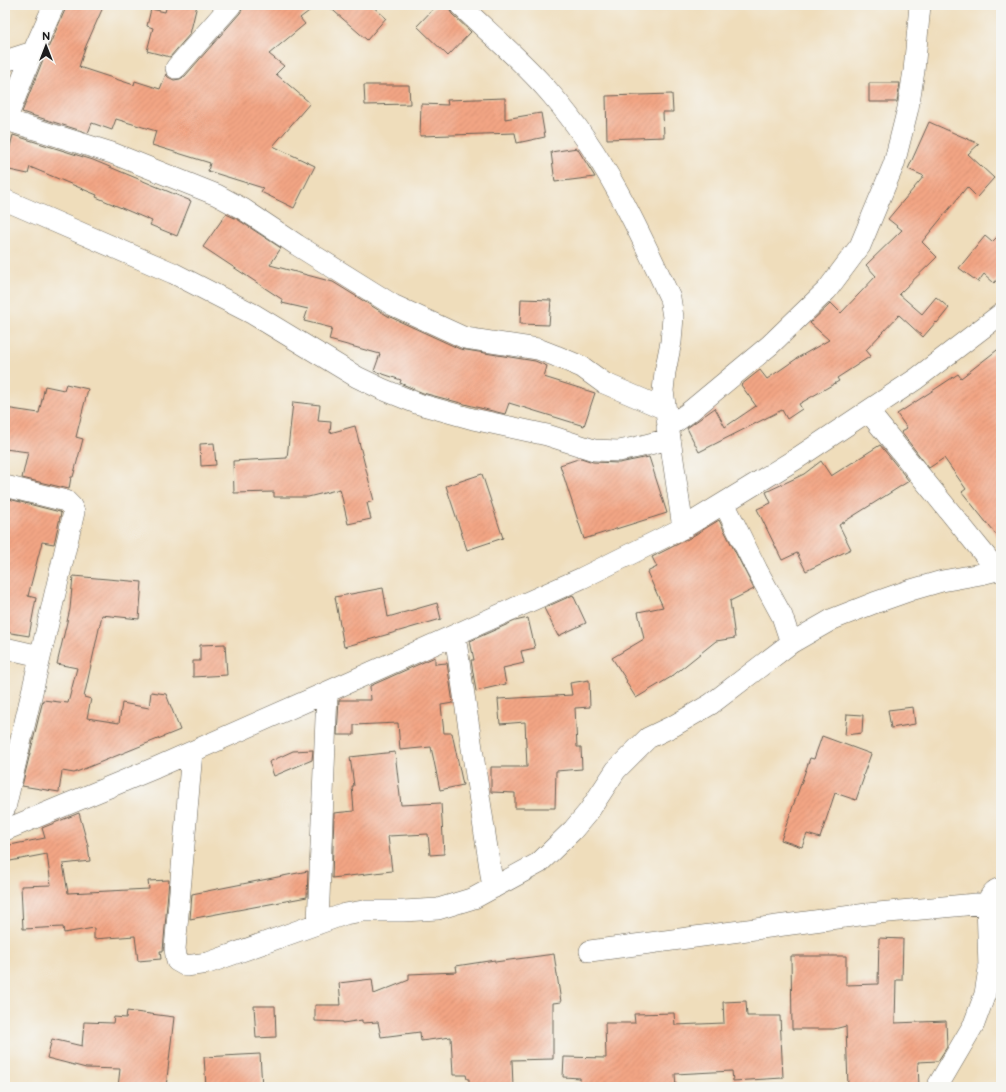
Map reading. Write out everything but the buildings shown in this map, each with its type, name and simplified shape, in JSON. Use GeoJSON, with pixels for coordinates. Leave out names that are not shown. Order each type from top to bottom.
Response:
{"type":"FeatureCollection","features":[{"type":"Feature","properties":{"kind":"street"},"geometry":{"type":"LineString","coordinates":[[54,5],[33,52],[6,121],[112,153],[217,195],[243,209],[297,245],[393,305],[465,338],[538,349],[582,367],[604,384],[667,425]]}},
{"type":"Feature","properties":{"kind":"street"},"geometry":{"type":"LineString","coordinates":[[176,68],[231,5]]}},
{"type":"Feature","properties":{"kind":"street"},"geometry":{"type":"LineString","coordinates":[[460,5],[530,71],[552,95],[594,150],[618,190],[670,298],[673,317],[671,342],[664,372],[663,391],[683,528]]}},
{"type":"Feature","properties":{"kind":"street"},"geometry":{"type":"LineString","coordinates":[[5,200],[173,273],[253,314],[357,377],[419,404],[473,419],[547,435],[594,450],[619,450],[638,447],[667,425],[688,413],[770,345],[827,290],[860,246],[894,164],[908,108],[914,71],[920,5]]}},
{"type":"Feature","properties":{"kind":"street"},"geometry":{"type":"LineString","coordinates":[[5,61],[33,52]]}},
{"type":"Feature","properties":{"kind":"street"},"geometry":{"type":"LineString","coordinates":[[5,830],[192,752],[455,635],[582,578],[683,528],[796,459],[868,412],[916,379],[1001,314]]}},
{"type":"Feature","properties":{"kind":"street"},"geometry":{"type":"LineString","coordinates":[[192,752],[175,949],[177,961],[186,966],[208,963],[345,914],[363,911],[403,911],[438,908],[474,898],[538,863],[573,830],[589,812],[616,770],[648,738],[712,704],[790,643],[833,619],[911,590],[942,581],[999,570],[868,412]]}},
{"type":"Feature","properties":{"kind":"street"},"geometry":{"type":"LineString","coordinates":[[5,486],[66,501],[74,512],[5,808]]}},
{"type":"Feature","properties":{"kind":"street"},"geometry":{"type":"LineString","coordinates":[[724,502],[757,570],[782,616],[790,643]]}},
{"type":"Feature","properties":{"kind":"street"},"geometry":{"type":"LineString","coordinates":[[455,635],[493,888]]}},
{"type":"Feature","properties":{"kind":"street"},"geometry":{"type":"LineString","coordinates":[[5,648],[40,656]]}},
{"type":"Feature","properties":{"kind":"street"},"geometry":{"type":"LineString","coordinates":[[318,924],[327,692]]}},
{"type":"Feature","properties":{"kind":"street"},"geometry":{"type":"LineString","coordinates":[[936,1087],[974,1024],[985,994],[989,969],[986,920],[987,904],[990,895],[997,889],[1001,888]]}},
{"type":"Feature","properties":{"kind":"street"},"geometry":{"type":"LineString","coordinates":[[590,951],[867,914],[987,904]]}}]}
